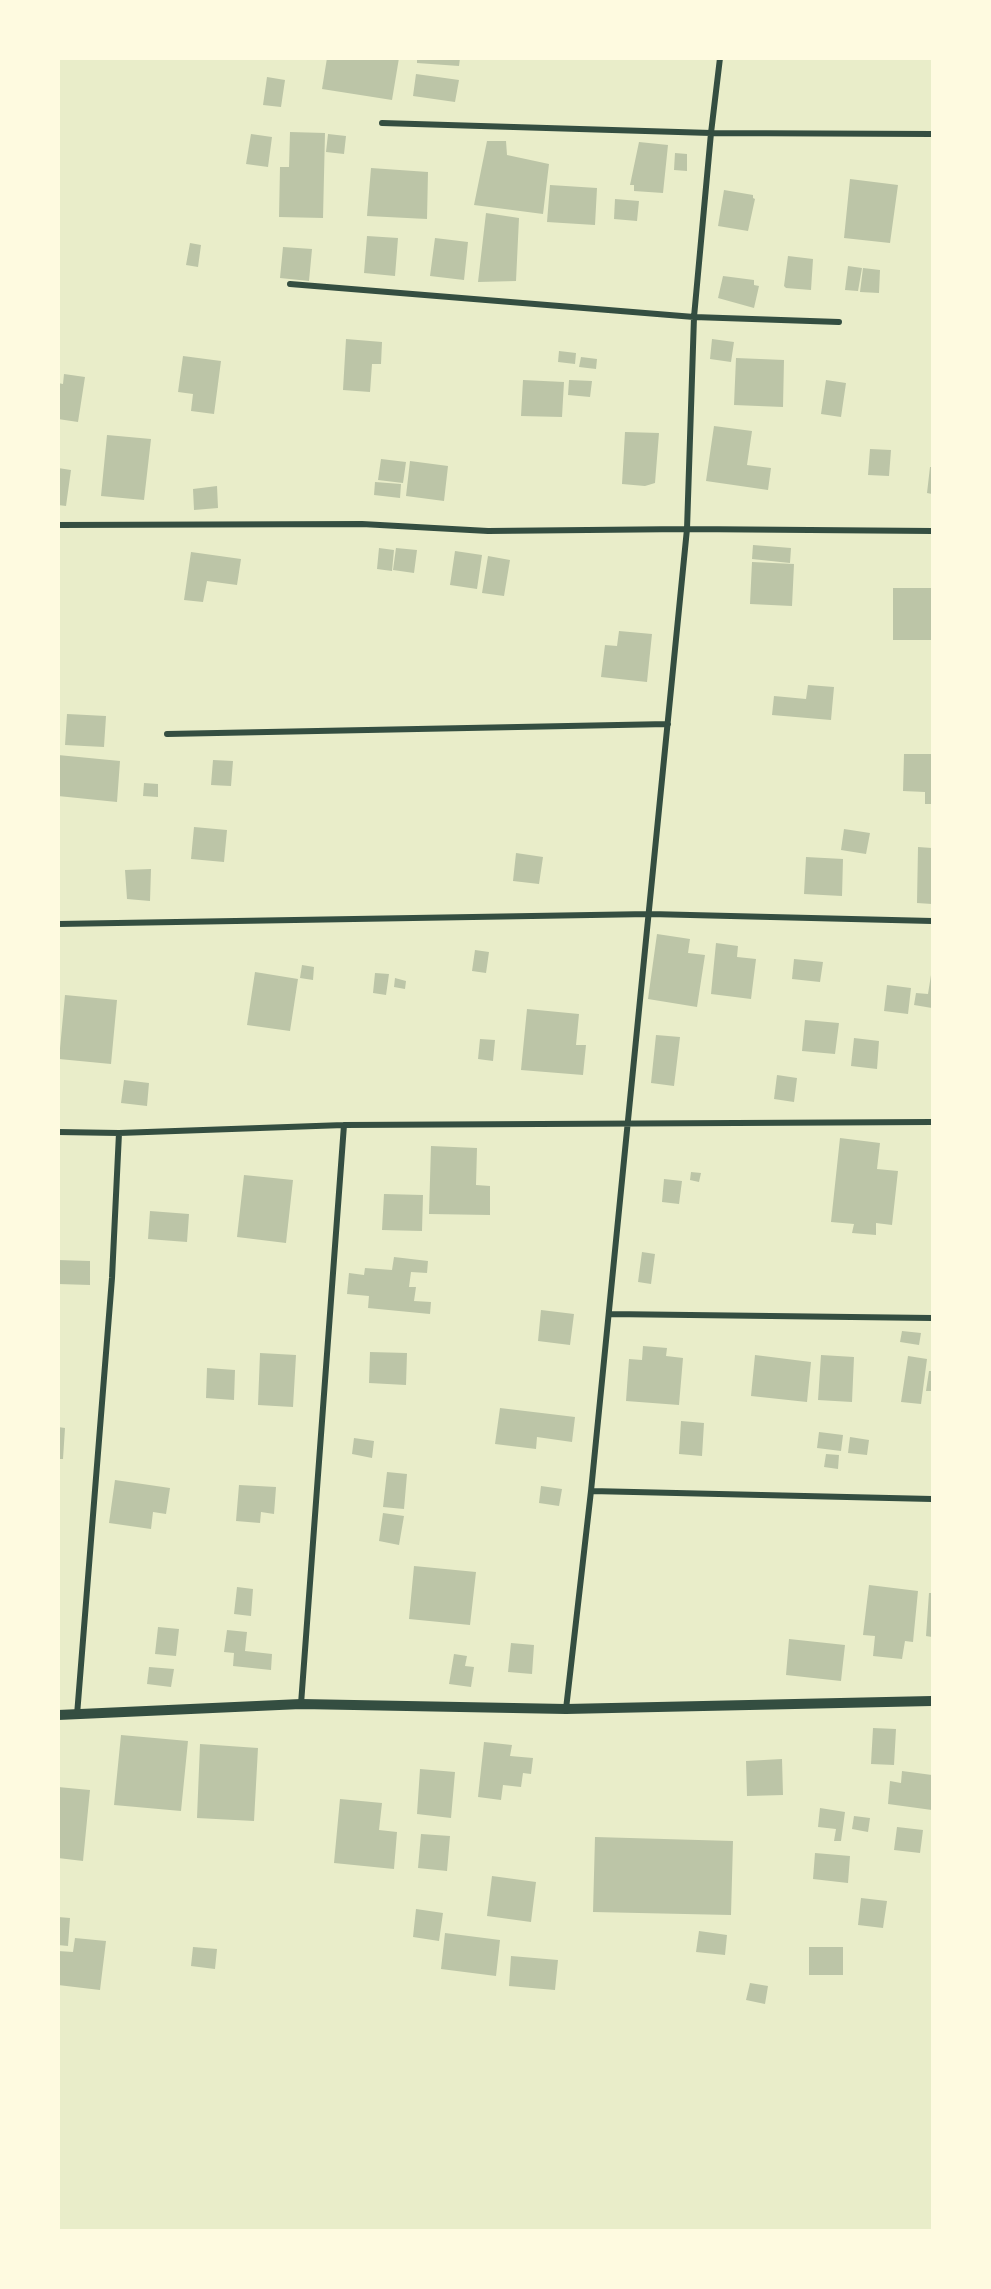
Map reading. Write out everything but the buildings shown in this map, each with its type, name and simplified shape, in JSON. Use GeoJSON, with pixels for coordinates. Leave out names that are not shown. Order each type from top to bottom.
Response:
{"type":"FeatureCollection","features":[{"type":"Feature","properties":{"kind":"street"},"geometry":{"type":"LineString","coordinates":[[566,1709],[591,1491],[687,529],[694,317],[720,58]]}},
{"type":"Feature","properties":{"kind":"street"},"geometry":{"type":"LineString","coordinates":[[382,123],[711,133],[933,134]]}},
{"type":"Feature","properties":{"kind":"street"},"geometry":{"type":"LineString","coordinates":[[290,284],[694,317],[839,322]]}},
{"type":"Feature","properties":{"kind":"street"},"geometry":{"type":"LineString","coordinates":[[58,525],[362,524],[488,531],[687,529],[933,531]]}},
{"type":"Feature","properties":{"kind":"street"},"geometry":{"type":"LineString","coordinates":[[167,734],[668,724]]}},
{"type":"Feature","properties":{"kind":"street"},"geometry":{"type":"LineString","coordinates":[[58,924],[650,914],[933,921]]}},
{"type":"Feature","properties":{"kind":"street"},"geometry":{"type":"LineString","coordinates":[[58,1132],[119,1133],[344,1125],[933,1122]]}},
{"type":"Feature","properties":{"kind":"street"},"geometry":{"type":"LineString","coordinates":[[302,1704],[344,1125]]}},
{"type":"Feature","properties":{"kind":"street"},"geometry":{"type":"LineString","coordinates":[[77,1714],[112,1278],[119,1133]]}},
{"type":"Feature","properties":{"kind":"street"},"geometry":{"type":"LineString","coordinates":[[609,1314],[933,1318]]}},
{"type":"Feature","properties":{"kind":"street"},"geometry":{"type":"LineString","coordinates":[[591,1491],[933,1499]]}},
{"type":"Feature","properties":{"kind":"street"},"geometry":{"type":"LineString","coordinates":[[58,1715],[302,1704],[566,1709],[933,1701]]}}]}
